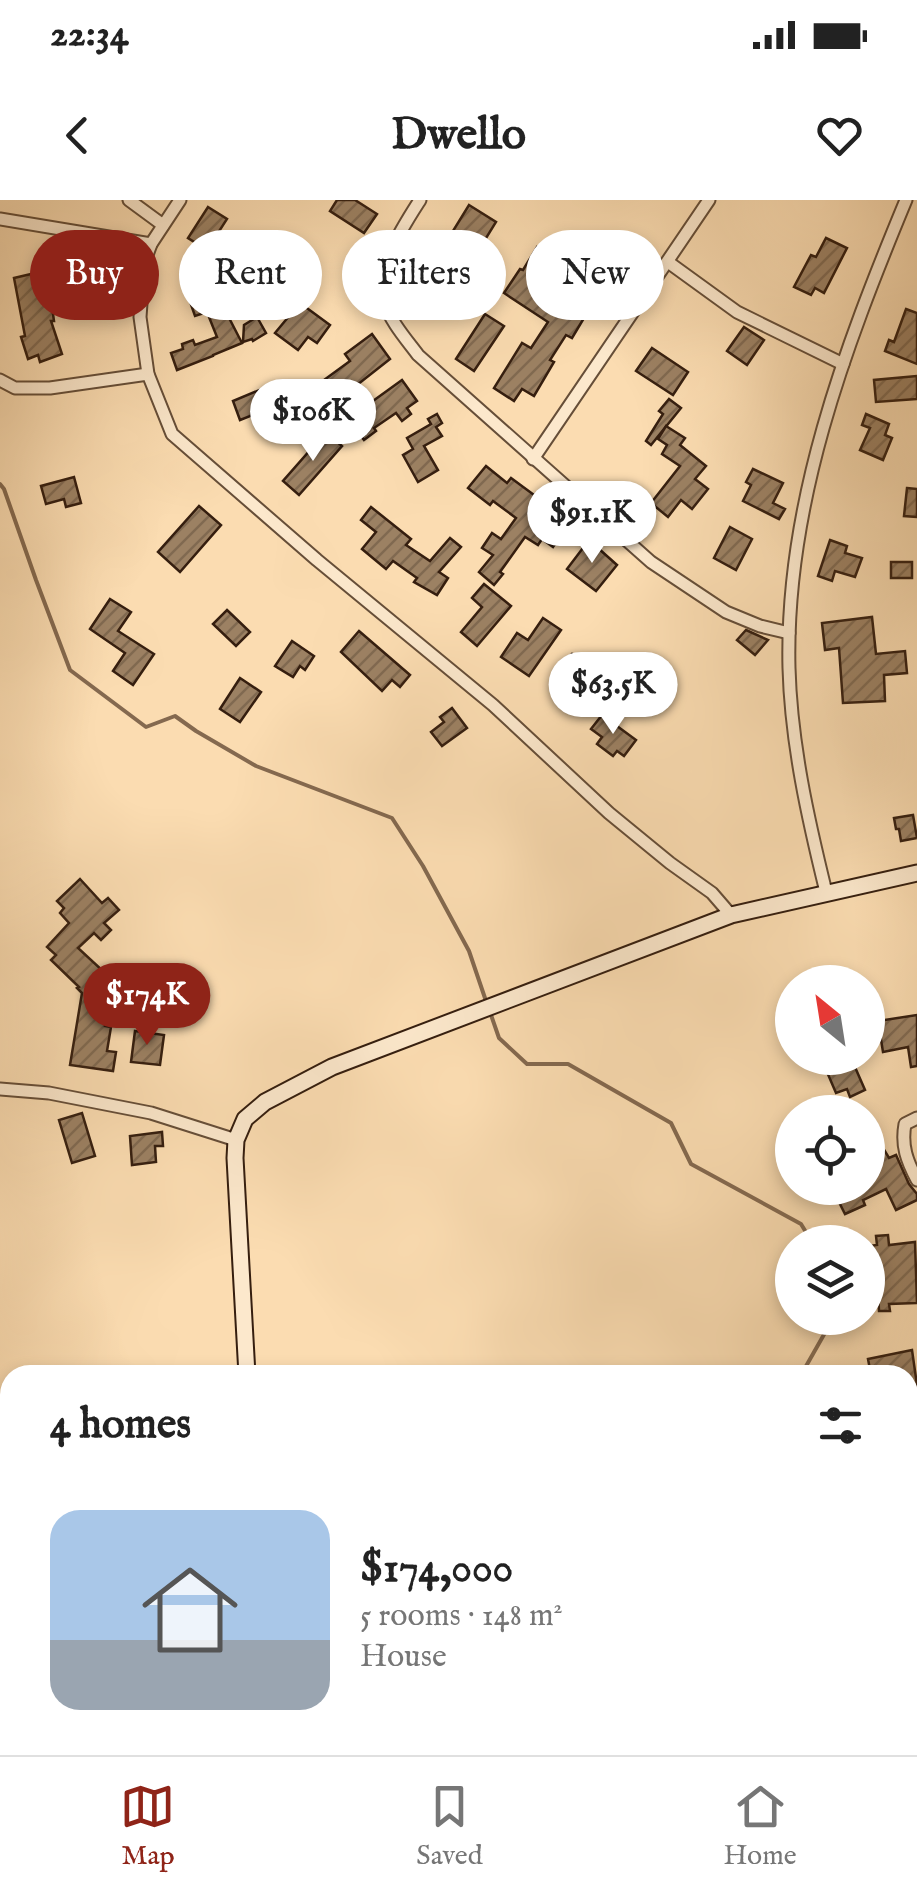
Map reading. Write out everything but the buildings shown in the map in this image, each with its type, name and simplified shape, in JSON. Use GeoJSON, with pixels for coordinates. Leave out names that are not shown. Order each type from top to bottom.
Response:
{"type":"FeatureCollection","features":[{"type":"Feature","properties":{"kind":"street"},"geometry":{"type":"LineString","coordinates":[[129,200],[163,225]]}},
{"type":"Feature","properties":{"kind":"street"},"geometry":{"type":"LineString","coordinates":[[159,231],[180,200]]}},
{"type":"Feature","properties":{"kind":"street"},"geometry":{"type":"LineString","coordinates":[[420,200],[404,224],[383,280],[383,299],[418,355],[651,562],[726,612],[789,633]]}},
{"type":"Feature","properties":{"kind":"street"},"geometry":{"type":"LineString","coordinates":[[534,458],[710,200]]}},
{"type":"Feature","properties":{"kind":"street"},"geometry":{"type":"LineString","coordinates":[[826,892],[795,737],[789,633],[805,500],[817,450],[843,364],[906,200]]}},
{"type":"Feature","properties":{"kind":"street"},"geometry":{"type":"LineString","coordinates":[[0,219],[66,230]]}},
{"type":"Feature","properties":{"kind":"street"},"geometry":{"type":"LineString","coordinates":[[668,262],[736,312],[843,364]]}},
{"type":"Feature","properties":{"kind":"street"},"geometry":{"type":"LineString","coordinates":[[140,320],[148,374],[166,422],[180,444],[492,705],[670,864],[712,893],[730,915]]}},
{"type":"Feature","properties":{"kind":"street"},"geometry":{"type":"LineString","coordinates":[[0,380],[15,388],[50,388],[148,374]]}},
{"type":"Feature","properties":{"kind":"street"},"geometry":{"type":"LineString","coordinates":[[247,1365],[236,1140],[246,1119],[266,1102],[332,1067],[730,915],[917,873]]}},
{"type":"Feature","properties":{"kind":"street"},"geometry":{"type":"LineString","coordinates":[[0,1088],[49,1093],[151,1113],[236,1140]]}},
{"type":"Feature","properties":{"kind":"street"},"geometry":{"type":"LineString","coordinates":[[917,1118],[905,1124],[902,1140],[917,1180]]}},
{"type":"Feature","properties":{"kind":"waterway"},"geometry":{"type":"LineString","coordinates":[[0,484],[70,670],[146,727],[175,716],[256,766],[392,818],[469,951],[487,1004]]}},
{"type":"Feature","properties":{"kind":"waterway"},"geometry":{"type":"LineString","coordinates":[[490,1012],[499,1038],[527,1064],[568,1064],[671,1123],[691,1164],[802,1225]]}},
{"type":"Feature","properties":{"kind":"waterway"},"geometry":{"type":"LineString","coordinates":[[807,1365],[824,1335]]}}]}
